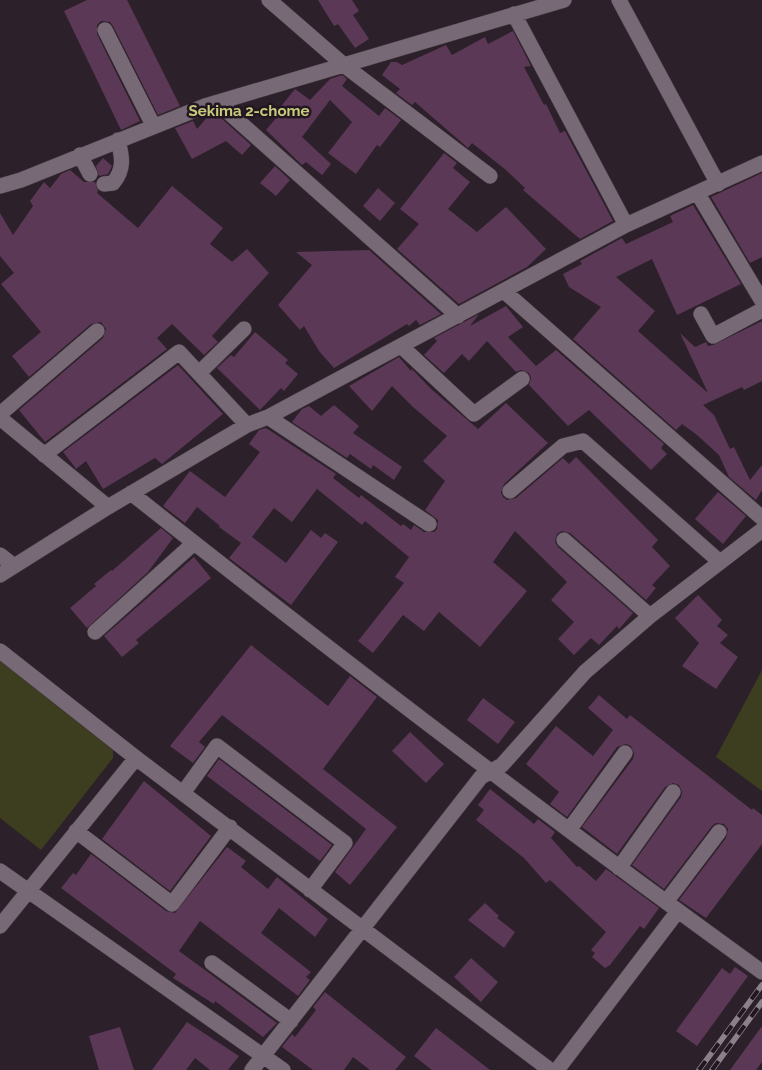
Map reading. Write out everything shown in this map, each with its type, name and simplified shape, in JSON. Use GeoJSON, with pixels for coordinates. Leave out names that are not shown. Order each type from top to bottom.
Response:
{"type":"FeatureCollection","features":[{"type":"Feature","properties":{"kind":"street"},"geometry":{"type":"LineString","coordinates":[[269,0],[345,66],[490,176]]}},
{"type":"Feature","properties":{"kind":"street"},"geometry":{"type":"LineString","coordinates":[[0,186],[21,180],[153,125],[225,101],[564,0]]}},
{"type":"Feature","properties":{"kind":"street"},"geometry":{"type":"LineString","coordinates":[[619,0],[718,184]]}},
{"type":"Feature","properties":{"kind":"street"},"geometry":{"type":"LineString","coordinates":[[514,14],[626,225]]}},
{"type":"Feature","properties":{"kind":"street"},"geometry":{"type":"LineString","coordinates":[[105,30],[153,125]]}},
{"type":"Feature","properties":{"kind":"street"},"geometry":{"type":"LineString","coordinates":[[225,101],[227,111],[458,316]]}},
{"type":"Feature","properties":{"kind":"street"},"geometry":{"type":"LineString","coordinates":[[104,184],[113,183],[120,172],[122,153],[118,140]]}},
{"type":"Feature","properties":{"kind":"street"},"geometry":{"type":"LineString","coordinates":[[80,155],[90,174]]}},
{"type":"Feature","properties":{"kind":"street"},"geometry":{"type":"LineString","coordinates":[[0,575],[131,492],[247,425],[268,417],[626,225],[698,194],[762,163]]}},
{"type":"Feature","properties":{"kind":"street"},"geometry":{"type":"LineString","coordinates":[[698,194],[762,300]]}},
{"type":"Feature","properties":{"kind":"street"},"geometry":{"type":"LineString","coordinates":[[504,292],[762,518]]}},
{"type":"Feature","properties":{"kind":"street"},"geometry":{"type":"LineString","coordinates":[[701,314],[713,336],[762,310]]}},
{"type":"Feature","properties":{"kind":"street"},"geometry":{"type":"LineString","coordinates":[[199,373],[244,329]]}},
{"type":"Feature","properties":{"kind":"street"},"geometry":{"type":"LineString","coordinates":[[96,331],[0,416],[108,506]]}},
{"type":"Feature","properties":{"kind":"street"},"geometry":{"type":"LineString","coordinates":[[401,346],[474,414],[522,379]]}},
{"type":"Feature","properties":{"kind":"street"},"geometry":{"type":"LineString","coordinates":[[44,454],[179,352],[247,425]]}},
{"type":"Feature","properties":{"kind":"street"},"geometry":{"type":"LineString","coordinates":[[268,417],[429,524]]}},
{"type":"Feature","properties":{"kind":"street"},"geometry":{"type":"LineString","coordinates":[[510,491],[563,446],[583,441],[720,562]]}},
{"type":"Feature","properties":{"kind":"street"},"geometry":{"type":"LineString","coordinates":[[131,492],[308,633],[568,830],[762,972]]}},
{"type":"Feature","properties":{"kind":"street"},"geometry":{"type":"LineString","coordinates":[[252,1070],[481,777],[502,765],[585,672],[650,616],[762,530]]}},
{"type":"Feature","properties":{"kind":"street"},"geometry":{"type":"LineString","coordinates":[[564,540],[650,616]]}},
{"type":"Feature","properties":{"kind":"street"},"geometry":{"type":"LineString","coordinates":[[95,632],[194,542]]}},
{"type":"Feature","properties":{"kind":"street"},"geometry":{"type":"LineString","coordinates":[[0,555],[14,566]]}},
{"type":"Feature","properties":{"kind":"street"},"geometry":{"type":"LineString","coordinates":[[0,651],[136,758],[550,1070]]}},
{"type":"Feature","properties":{"kind":"street"},"geometry":{"type":"LineString","coordinates":[[183,793],[217,746],[345,843],[310,890]]}},
{"type":"Feature","properties":{"kind":"street"},"geometry":{"type":"LineString","coordinates":[[568,830],[626,753]]}},
{"type":"Feature","properties":{"kind":"street"},"geometry":{"type":"LineString","coordinates":[[0,926],[136,758]]}},
{"type":"Feature","properties":{"kind":"street"},"geometry":{"type":"LineString","coordinates":[[619,868],[673,792]]}},
{"type":"Feature","properties":{"kind":"street"},"geometry":{"type":"LineString","coordinates":[[76,831],[172,904],[230,827]]}},
{"type":"Feature","properties":{"kind":"street"},"geometry":{"type":"LineString","coordinates":[[557,1070],[672,907],[719,832]]}},
{"type":"Feature","properties":{"kind":"street"},"geometry":{"type":"LineString","coordinates":[[0,871],[283,1070]]}},
{"type":"Feature","properties":{"kind":"street"},"geometry":{"type":"LineString","coordinates":[[212,963],[290,1021]]}},
{"type":"Feature","properties":{"kind":"shaded area"},"geometry":{"type":"Polygon","coordinates":[[[0,661],[113,750],[113,758],[41,850],[0,818],[0,661]]]}},
{"type":"Feature","properties":{"kind":"shaded area"},"geometry":{"type":"Polygon","coordinates":[[[762,670],[762,791],[716,757],[762,670]]]}},
{"type":"Feature","properties":{"kind":"building"},"geometry":{"type":"Polygon","coordinates":[[[87,0],[127,0],[180,106],[158,115],[113,26],[110,22],[101,21],[97,25],[97,34],[140,121],[121,130],[64,11],[87,0]]]}},
{"type":"Feature","properties":{"kind":"building"},"geometry":{"type":"Polygon","coordinates":[[[318,0],[352,0],[359,11],[353,15],[369,39],[355,48],[338,24],[334,26],[318,0]]]}},
{"type":"Feature","properties":{"kind":"building"},"geometry":{"type":"Polygon","coordinates":[[[513,31],[531,66],[524,67],[544,105],[546,104],[560,133],[565,131],[613,221],[580,239],[523,190],[525,188],[506,170],[472,143],[468,148],[415,102],[412,105],[396,93],[400,89],[382,75],[391,62],[397,62],[402,65],[446,45],[452,55],[485,37],[488,44],[513,31]]]}},
{"type":"Feature","properties":{"kind":"building"},"geometry":{"type":"Polygon","coordinates":[[[342,75],[347,79],[342,86],[379,116],[385,108],[401,120],[380,147],[377,145],[356,174],[328,153],[352,122],[330,100],[302,137],[331,164],[322,175],[306,162],[302,165],[266,130],[281,112],[278,110],[295,89],[310,100],[330,79],[342,75]]]}},
{"type":"Feature","properties":{"kind":"building"},"geometry":{"type":"Polygon","coordinates":[[[218,112],[221,118],[251,145],[242,155],[226,141],[192,159],[175,128],[193,121],[197,129],[210,114],[218,112]]]}},
{"type":"Feature","properties":{"kind":"building"},"geometry":{"type":"Polygon","coordinates":[[[444,153],[457,163],[453,168],[470,182],[448,209],[477,232],[506,207],[546,249],[527,267],[459,304],[397,249],[419,224],[400,209],[444,153]]]}},
{"type":"Feature","properties":{"kind":"building"},"geometry":{"type":"Polygon","coordinates":[[[103,158],[112,166],[108,174],[99,176],[96,166],[103,158]]]}},
{"type":"Feature","properties":{"kind":"building"},"geometry":{"type":"Polygon","coordinates":[[[275,166],[290,180],[276,196],[260,183],[275,166]]]}},
{"type":"Feature","properties":{"kind":"building"},"geometry":{"type":"Polygon","coordinates":[[[70,170],[84,182],[95,182],[97,193],[138,228],[172,186],[223,228],[210,244],[232,262],[247,249],[269,273],[212,336],[218,342],[204,355],[172,324],[157,338],[167,349],[45,442],[19,410],[103,338],[106,329],[101,322],[91,324],[29,377],[12,356],[41,332],[1,284],[14,273],[0,256],[0,213],[13,235],[33,206],[30,201],[44,182],[50,188],[61,174],[70,170]]]}},
{"type":"Feature","properties":{"kind":"building"},"geometry":{"type":"Polygon","coordinates":[[[762,173],[762,257],[750,263],[711,197],[762,173]]]}},
{"type":"Feature","properties":{"kind":"building"},"geometry":{"type":"Polygon","coordinates":[[[378,188],[395,203],[380,221],[363,206],[378,188]]]}},
{"type":"Feature","properties":{"kind":"building"},"geometry":{"type":"Polygon","coordinates":[[[693,205],[741,284],[677,315],[652,259],[616,277],[655,311],[638,331],[708,393],[680,333],[695,347],[706,342],[708,346],[762,321],[762,381],[744,390],[742,387],[703,405],[714,415],[730,449],[734,447],[750,480],[762,465],[762,490],[756,500],[729,477],[719,455],[697,435],[682,424],[676,430],[573,339],[601,307],[569,287],[563,274],[582,264],[580,261],[622,238],[626,244],[673,222],[670,216],[693,205]]]}},
{"type":"Feature","properties":{"kind":"building"},"geometry":{"type":"Polygon","coordinates":[[[369,250],[441,314],[420,325],[416,320],[409,326],[407,324],[334,368],[319,351],[304,326],[300,330],[278,305],[312,265],[296,252],[369,250]]]}},
{"type":"Feature","properties":{"kind":"building"},"geometry":{"type":"Polygon","coordinates":[[[506,306],[523,327],[508,337],[536,366],[556,350],[664,444],[661,448],[667,454],[651,470],[589,410],[568,426],[529,385],[531,378],[529,373],[521,370],[516,372],[487,341],[469,361],[462,354],[444,373],[424,355],[437,341],[434,338],[479,314],[470,326],[506,306]]]}},
{"type":"Feature","properties":{"kind":"building"},"geometry":{"type":"Polygon","coordinates":[[[255,332],[288,360],[285,363],[298,374],[284,391],[281,388],[260,410],[217,368],[231,355],[234,357],[255,332]]]}},
{"type":"Feature","properties":{"kind":"building"},"geometry":{"type":"Polygon","coordinates":[[[399,357],[411,371],[412,369],[430,388],[478,429],[506,403],[548,443],[504,484],[501,492],[507,500],[516,498],[563,458],[569,464],[576,457],[658,540],[652,547],[670,566],[652,585],[656,588],[646,600],[570,533],[562,531],[557,534],[555,542],[558,547],[633,613],[619,629],[617,626],[599,645],[591,638],[574,655],[558,639],[574,622],[551,600],[567,582],[515,531],[493,562],[527,591],[480,647],[439,612],[424,631],[403,615],[373,653],[358,641],[404,583],[395,577],[409,557],[365,521],[362,525],[317,489],[292,522],[274,508],[252,537],[286,563],[311,530],[321,538],[325,533],[338,542],[291,605],[229,558],[241,543],[219,527],[197,507],[185,523],[163,506],[190,471],[225,497],[260,452],[249,444],[259,430],[266,428],[336,474],[333,478],[359,498],[361,495],[401,526],[403,524],[411,530],[414,525],[424,532],[434,532],[437,529],[438,520],[425,510],[445,481],[423,461],[447,436],[392,386],[372,411],[349,386],[399,357]]]}},
{"type":"Feature","properties":{"kind":"building"},"geometry":{"type":"Polygon","coordinates":[[[178,365],[223,414],[162,464],[155,458],[103,489],[86,461],[76,469],[63,452],[178,365]]]}},
{"type":"Feature","properties":{"kind":"building"},"geometry":{"type":"Polygon","coordinates":[[[334,405],[359,426],[353,433],[402,467],[394,480],[373,465],[371,469],[350,454],[347,458],[292,422],[302,409],[309,406],[321,416],[334,405]]]}},
{"type":"Feature","properties":{"kind":"building"},"geometry":{"type":"Polygon","coordinates":[[[718,492],[746,516],[723,544],[695,519],[718,492]]]}},
{"type":"Feature","properties":{"kind":"building"},"geometry":{"type":"Polygon","coordinates":[[[161,528],[173,538],[148,572],[87,628],[70,608],[96,586],[94,584],[112,571],[161,528]]]}},
{"type":"Feature","properties":{"kind":"building"},"geometry":{"type":"Polygon","coordinates":[[[194,557],[211,578],[136,640],[139,643],[122,657],[104,636],[194,557]]]}},
{"type":"Feature","properties":{"kind":"building"},"geometry":{"type":"Polygon","coordinates":[[[698,595],[722,620],[717,626],[728,635],[720,643],[738,657],[716,689],[682,666],[699,643],[675,618],[698,595]]]}},
{"type":"Feature","properties":{"kind":"building"},"geometry":{"type":"Polygon","coordinates":[[[251,645],[328,706],[350,676],[377,697],[323,769],[397,827],[350,885],[335,872],[366,829],[274,755],[222,715],[199,742],[205,747],[193,763],[170,746],[251,645]]]}},
{"type":"Feature","properties":{"kind":"building"},"geometry":{"type":"Polygon","coordinates":[[[599,695],[627,719],[630,715],[752,810],[753,808],[762,815],[762,844],[706,918],[679,900],[726,838],[728,829],[724,824],[716,823],[712,826],[664,889],[632,865],[681,797],[682,792],[679,785],[673,783],[665,787],[617,854],[582,827],[633,759],[634,754],[631,746],[626,744],[617,747],[567,817],[550,804],[559,792],[526,764],[556,726],[593,756],[613,730],[588,708],[599,695]]]}},
{"type":"Feature","properties":{"kind":"building"},"geometry":{"type":"Polygon","coordinates":[[[483,698],[515,722],[498,744],[467,720],[483,698]]]}},
{"type":"Feature","properties":{"kind":"building"},"geometry":{"type":"Polygon","coordinates":[[[410,732],[444,764],[426,783],[392,751],[410,732]]]}},
{"type":"Feature","properties":{"kind":"building"},"geometry":{"type":"Polygon","coordinates":[[[219,759],[332,845],[320,861],[207,776],[219,759]]]}},
{"type":"Feature","properties":{"kind":"building"},"geometry":{"type":"Polygon","coordinates":[[[144,781],[211,836],[170,891],[102,839],[144,781]]]}},
{"type":"Feature","properties":{"kind":"building"},"geometry":{"type":"Polygon","coordinates":[[[490,789],[534,824],[538,819],[555,832],[551,838],[577,867],[579,866],[596,881],[606,869],[659,908],[644,929],[640,926],[610,965],[605,968],[592,957],[595,953],[591,950],[606,932],[550,880],[546,883],[524,858],[476,820],[484,810],[478,805],[490,789]]]}},
{"type":"Feature","properties":{"kind":"building"},"geometry":{"type":"Polygon","coordinates":[[[227,847],[246,861],[241,867],[268,889],[277,877],[328,919],[315,937],[279,908],[261,933],[311,972],[306,977],[310,980],[298,996],[200,921],[179,951],[277,1023],[263,1037],[215,1001],[214,1004],[173,978],[176,974],[61,888],[73,873],[76,875],[91,854],[166,911],[175,913],[227,847]]]}},
{"type":"Feature","properties":{"kind":"building"},"geometry":{"type":"Polygon","coordinates":[[[485,903],[499,916],[497,918],[515,932],[504,948],[468,920],[485,903]]]}},
{"type":"Feature","properties":{"kind":"building"},"geometry":{"type":"Polygon","coordinates":[[[471,958],[498,982],[481,1002],[454,977],[471,958]]]}},
{"type":"Feature","properties":{"kind":"building"},"geometry":{"type":"Polygon","coordinates":[[[735,967],[748,976],[697,1046],[676,1031],[722,968],[730,974],[735,967]]]}},
{"type":"Feature","properties":{"kind":"building"},"geometry":{"type":"Polygon","coordinates":[[[325,992],[406,1057],[395,1070],[370,1070],[353,1057],[344,1070],[313,1070],[282,1047],[292,1034],[295,1037],[316,1010],[313,1007],[325,992]]]}},
{"type":"Feature","properties":{"kind":"building"},"geometry":{"type":"Polygon","coordinates":[[[187,1022],[239,1056],[228,1070],[210,1070],[195,1058],[186,1070],[152,1070],[187,1022]]]}},
{"type":"Feature","properties":{"kind":"building"},"geometry":{"type":"Polygon","coordinates":[[[762,1026],[762,1062],[756,1070],[730,1070],[762,1026]]]}},
{"type":"Feature","properties":{"kind":"building"},"geometry":{"type":"Polygon","coordinates":[[[120,1027],[134,1070],[99,1070],[89,1036],[120,1027]]]}},
{"type":"Feature","properties":{"kind":"building"},"geometry":{"type":"Polygon","coordinates":[[[436,1028],[490,1070],[432,1070],[414,1056],[436,1028]]]}},
{"type":"Feature","properties":{"kind":"railway"},"geometry":{"type":"LineString","coordinates":[[699,1070],[762,985]]}},
{"type":"Feature","properties":{"kind":"railway"},"geometry":{"type":"LineString","coordinates":[[712,1070],[762,1002]]}},
{"type":"Feature","properties":{"kind":"district","name":"Sekima 2-chome"},"geometry":{"type":"Point","coordinates":[249,111]}}]}
